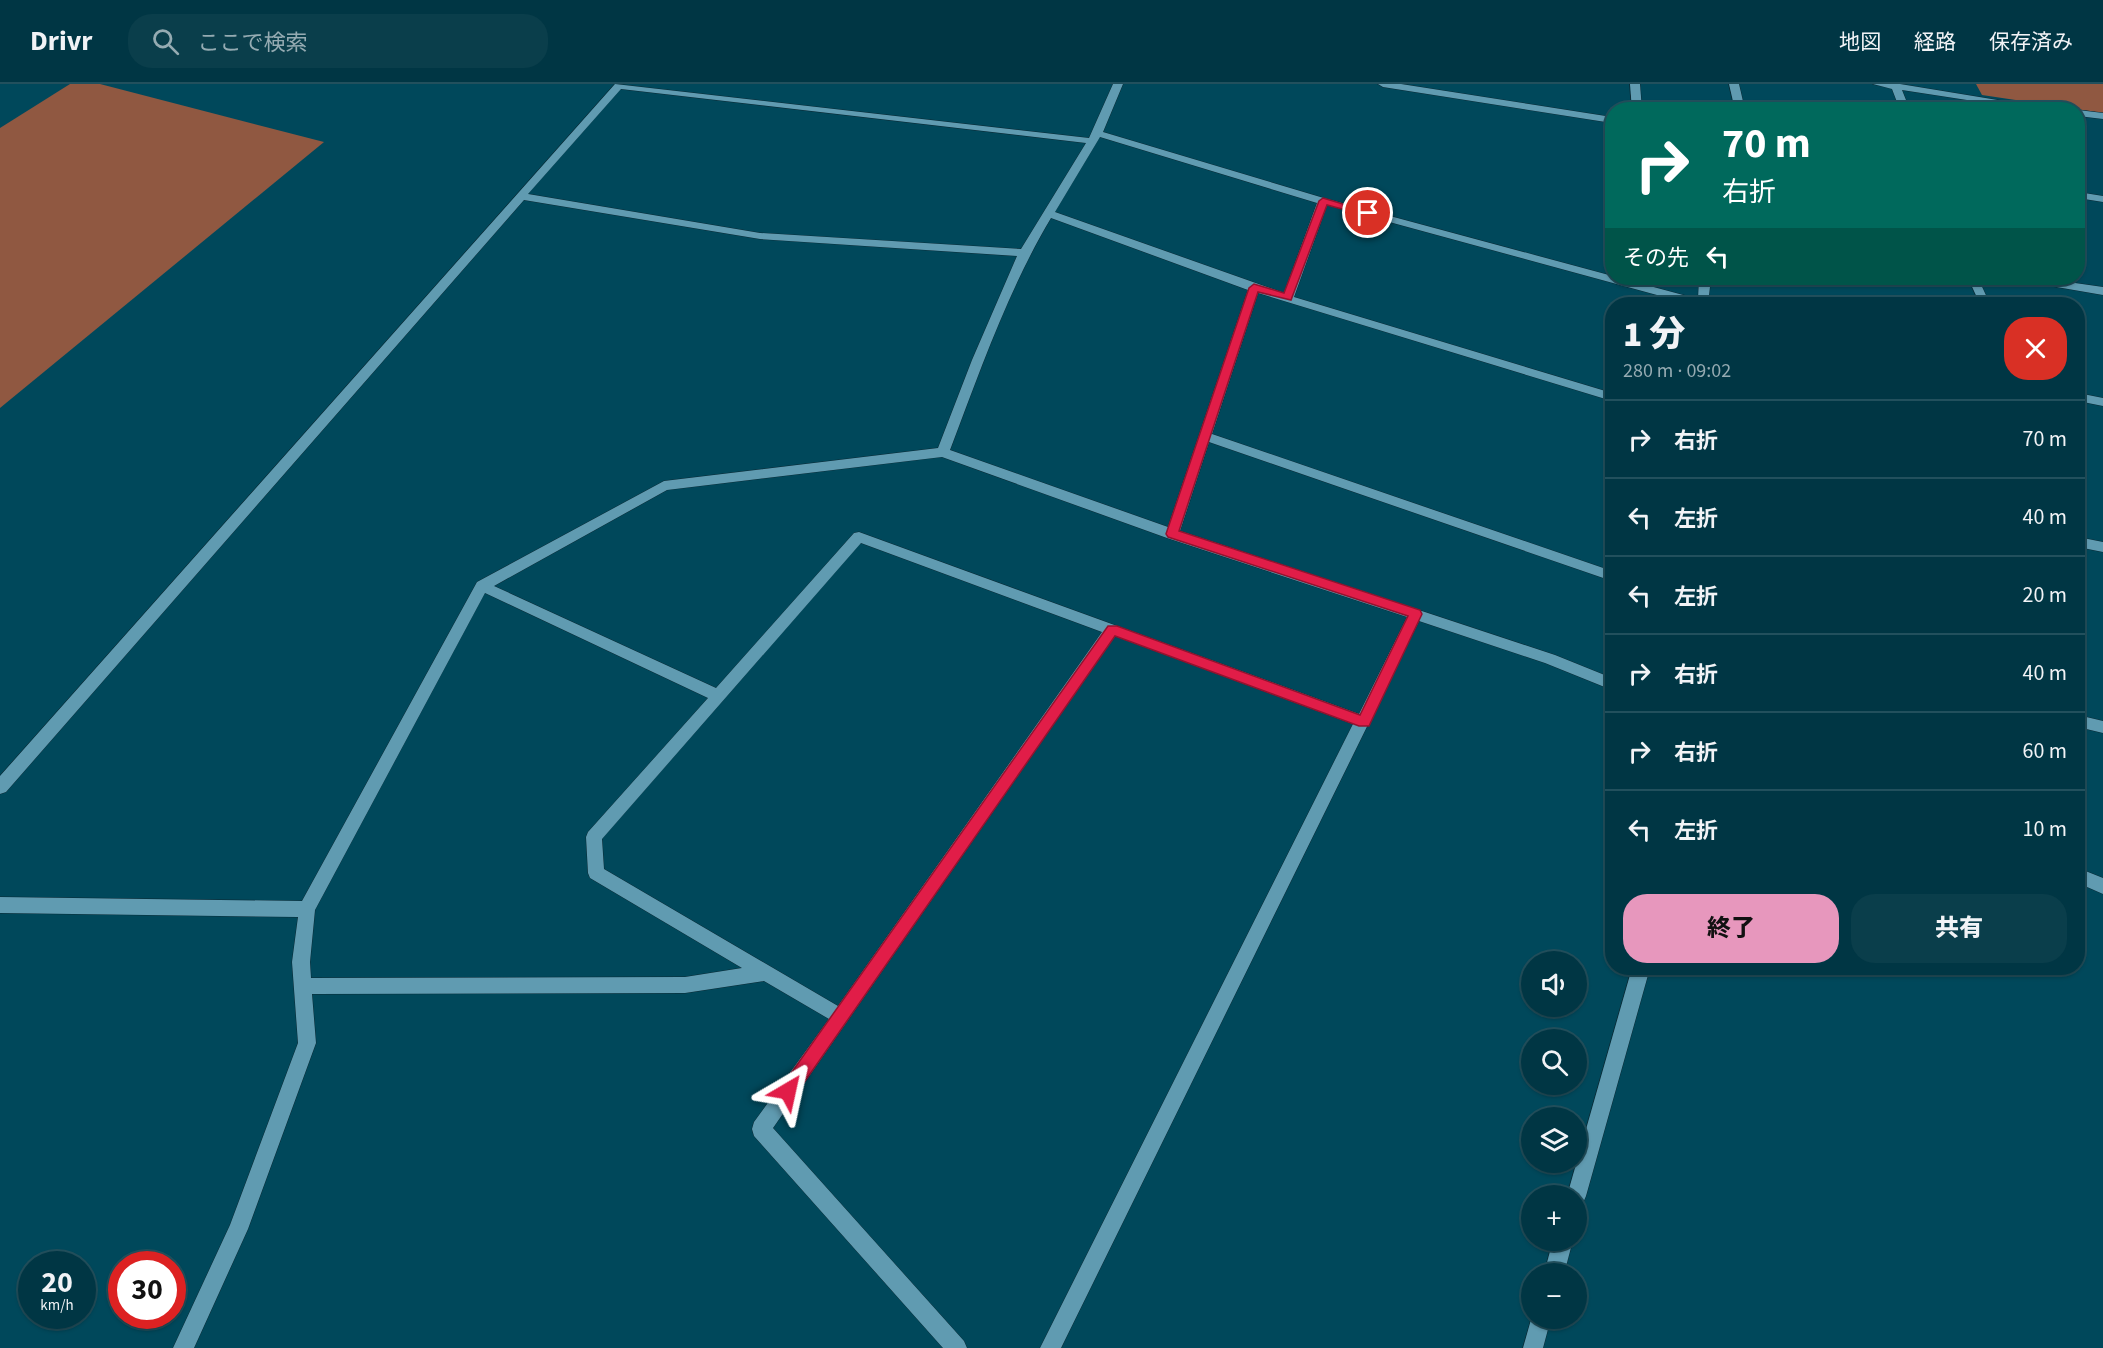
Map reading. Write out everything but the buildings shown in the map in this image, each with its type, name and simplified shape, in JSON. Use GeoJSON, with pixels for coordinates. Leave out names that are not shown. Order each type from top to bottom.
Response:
{"type":"FeatureCollection","features":[{"type":"Feature","properties":{"kind":"street"},"geometry":{"type":"LineString","coordinates":[[944,452],[978,360],[1024,253],[1050,214],[1094,137],[1118,84]]}},
{"type":"Feature","properties":{"kind":"street"},"geometry":{"type":"LineString","coordinates":[[1383,84],[1605,119]]}},
{"type":"Feature","properties":{"kind":"street"},"geometry":{"type":"LineString","coordinates":[[1635,84],[1636,102]]}},
{"type":"Feature","properties":{"kind":"street"},"geometry":{"type":"LineString","coordinates":[[1734,84],[1738,102]]}},
{"type":"Feature","properties":{"kind":"street"},"geometry":{"type":"LineString","coordinates":[[1878,84],[2004,102]]}},
{"type":"Feature","properties":{"kind":"street"},"geometry":{"type":"LineString","coordinates":[[0,786],[619,85],[1094,137],[1605,278]]}},
{"type":"Feature","properties":{"kind":"street"},"geometry":{"type":"LineString","coordinates":[[1895,85],[1902,102]]}},
{"type":"Feature","properties":{"kind":"street"},"geometry":{"type":"LineString","coordinates":[[2085,114],[2103,116]]}},
{"type":"Feature","properties":{"kind":"street"},"geometry":{"type":"LineString","coordinates":[[519,196],[760,236],[1024,253]]}},
{"type":"Feature","properties":{"kind":"street"},"geometry":{"type":"LineString","coordinates":[[2085,196],[2103,199]]}},
{"type":"Feature","properties":{"kind":"street"},"geometry":{"type":"LineString","coordinates":[[1288,298],[1323,201]]}},
{"type":"Feature","properties":{"kind":"street"},"geometry":{"type":"LineString","coordinates":[[1050,214],[1254,288],[1605,395]]}},
{"type":"Feature","properties":{"kind":"street"},"geometry":{"type":"LineString","coordinates":[[1632,285],[1676,297]]}},
{"type":"Feature","properties":{"kind":"street"},"geometry":{"type":"LineString","coordinates":[[2066,285],[2103,291]]}},
{"type":"Feature","properties":{"kind":"street"},"geometry":{"type":"LineString","coordinates":[[1172,534],[1254,288]]}},
{"type":"Feature","properties":{"kind":"street"},"geometry":{"type":"LineString","coordinates":[[2085,398],[2103,402]]}},
{"type":"Feature","properties":{"kind":"street"},"geometry":{"type":"LineString","coordinates":[[1204,436],[1605,574]]}},
{"type":"Feature","properties":{"kind":"street"},"geometry":{"type":"LineString","coordinates":[[183,1348],[238,1229],[308,1043],[301,962],[307,909],[482,586],[664,486],[944,452],[1172,534],[1550,659],[1605,681]]}},
{"type":"Feature","properties":{"kind":"street"},"geometry":{"type":"LineString","coordinates":[[841,1017],[596,873],[594,837],[859,537],[1364,722]]}},
{"type":"Feature","properties":{"kind":"street"},"geometry":{"type":"LineString","coordinates":[[2085,543],[2103,547]]}},
{"type":"Feature","properties":{"kind":"street"},"geometry":{"type":"LineString","coordinates":[[482,586],[718,696]]}},
{"type":"Feature","properties":{"kind":"street"},"geometry":{"type":"LineString","coordinates":[[1050,1348],[1416,614]]}},
{"type":"Feature","properties":{"kind":"street"},"geometry":{"type":"LineString","coordinates":[[957,1348],[761,1129],[1112,629]]}},
{"type":"Feature","properties":{"kind":"street"},"geometry":{"type":"LineString","coordinates":[[2085,723],[2103,727]]}},
{"type":"Feature","properties":{"kind":"street"},"geometry":{"type":"LineString","coordinates":[[2085,878],[2103,886]]}},
{"type":"Feature","properties":{"kind":"street"},"geometry":{"type":"LineString","coordinates":[[0,905],[307,909]]}},
{"type":"Feature","properties":{"kind":"street"},"geometry":{"type":"LineString","coordinates":[[303,987],[685,985],[766,974]]}},
{"type":"Feature","properties":{"kind":"street"},"geometry":{"type":"LineString","coordinates":[[1579,1185],[1639,975]]}},
{"type":"Feature","properties":{"kind":"street"},"geometry":{"type":"LineString","coordinates":[[1533,1348],[1538,1329]]}},
{"type":"Feature","properties":{"kind":"shaded area"},"geometry":{"type":"Polygon","coordinates":[[[70,84],[100,84],[324,142],[0,408],[0,128],[70,84]]]}},
{"type":"Feature","properties":{"kind":"shaded area"},"geometry":{"type":"Polygon","coordinates":[[[1976,84],[2103,84],[2103,113],[2085,110],[2085,102],[2029,102],[1982,95],[1976,84]]]}},
{"type":"Feature","properties":{"kind":"route"},"geometry":{"type":"LineString","coordinates":[[788,1091],[1112,629],[1364,722],[1416,614],[1172,534],[1254,288],[1288,298],[1323,201],[1368,213]]}}]}
